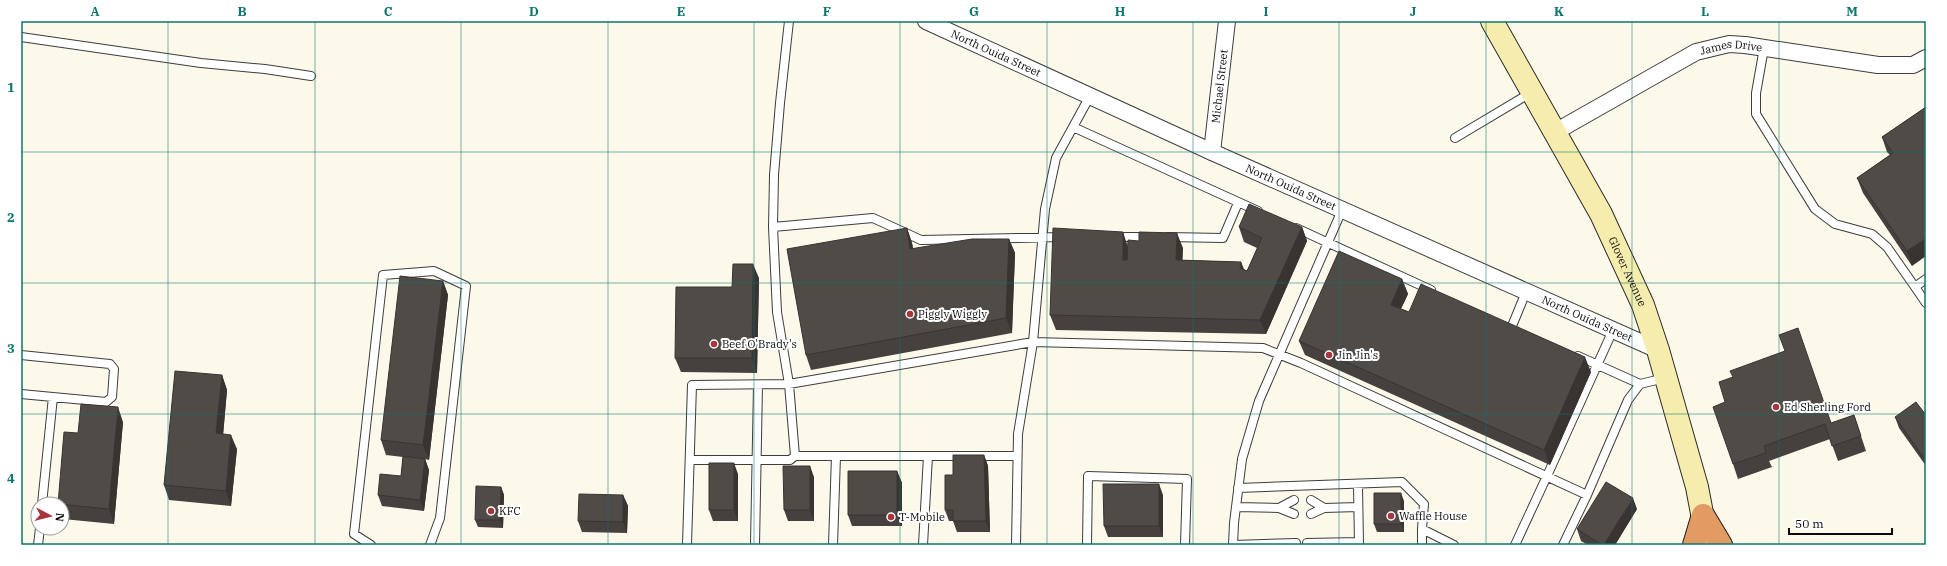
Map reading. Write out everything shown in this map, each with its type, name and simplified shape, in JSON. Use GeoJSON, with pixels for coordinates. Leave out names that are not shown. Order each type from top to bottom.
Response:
{"type":"FeatureCollection","features":[{"type":"Feature","properties":{"kind":"highway"},"geometry":{"type":"LineString","coordinates":[[1694,545],[1703,515]]}},
{"type":"Feature","properties":{"kind":"highway"},"geometry":{"type":"LineString","coordinates":[[1703,515],[1720,545]]}},
{"type":"Feature","properties":{"kind":"main road","name":"Glover Avenue"},"geometry":{"type":"LineString","coordinates":[[1492,21],[1601,214],[1623,258],[1643,306],[1658,350],[1697,488],[1708,545]]}},
{"type":"Feature","properties":{"kind":"street","name":"North Ouida Street"},"geometry":{"type":"LineString","coordinates":[[926,21],[953,27],[1090,96],[1212,152],[1658,350]]}},
{"type":"Feature","properties":{"kind":"street","name":"Michael Street"},"geometry":{"type":"LineString","coordinates":[[1212,152],[1227,21]]}},
{"type":"Feature","properties":{"kind":"street","name":"James Drive"},"geometry":{"type":"LineString","coordinates":[[1555,132],[1696,52],[1728,44],[1878,65],[1913,65],[1926,58]]}},
{"type":"Feature","properties":{"kind":"lane"},"geometry":{"type":"LineString","coordinates":[[789,21],[778,127],[773,227],[777,312],[789,384],[795,456]]}},
{"type":"Feature","properties":{"kind":"lane"},"geometry":{"type":"LineString","coordinates":[[21,37],[201,63],[311,76]]}},
{"type":"Feature","properties":{"kind":"lane"},"geometry":{"type":"LineString","coordinates":[[1764,48],[1756,92],[1756,114],[1799,184],[1815,209],[1835,224],[1872,234],[1887,247],[1926,303]]}},
{"type":"Feature","properties":{"kind":"lane"},"geometry":{"type":"LineString","coordinates":[[1455,138],[1532,92]]}},
{"type":"Feature","properties":{"kind":"lane"},"geometry":{"type":"LineString","coordinates":[[1016,545],[1018,434],[1033,342],[1041,237],[1056,158],[1090,96]]}},
{"type":"Feature","properties":{"kind":"lane"},"geometry":{"type":"LineString","coordinates":[[1072,128],[1266,215]]}},
{"type":"Feature","properties":{"kind":"lane"},"geometry":{"type":"LineString","coordinates":[[1104,237],[1223,238],[1238,203]]}},
{"type":"Feature","properties":{"kind":"lane"},"geometry":{"type":"LineString","coordinates":[[1296,543],[1233,545],[1242,459],[1259,401],[1342,210]]}},
{"type":"Feature","properties":{"kind":"lane"},"geometry":{"type":"LineString","coordinates":[[773,227],[873,218],[922,240],[1073,237]]}},
{"type":"Feature","properties":{"kind":"lane"},"geometry":{"type":"LineString","coordinates":[[1286,224],[1441,294]]}},
{"type":"Feature","properties":{"kind":"lane"},"geometry":{"type":"LineString","coordinates":[[371,545],[354,534],[383,275],[434,271],[466,286],[440,518],[430,545]]}},
{"type":"Feature","properties":{"kind":"lane"},"geometry":{"type":"LineString","coordinates":[[1915,287],[1926,279]]}},
{"type":"Feature","properties":{"kind":"lane"},"geometry":{"type":"LineString","coordinates":[[1512,326],[1526,292]]}},
{"type":"Feature","properties":{"kind":"lane"},"geometry":{"type":"LineString","coordinates":[[1515,545],[1612,330]]}},
{"type":"Feature","properties":{"kind":"lane"},"geometry":{"type":"LineString","coordinates":[[687,545],[692,385],[789,384],[1033,342],[1263,348],[1280,354],[1586,495]]}},
{"type":"Feature","properties":{"kind":"lane"},"geometry":{"type":"LineString","coordinates":[[1569,352],[1640,384],[1666,378]]}},
{"type":"Feature","properties":{"kind":"lane"},"geometry":{"type":"LineString","coordinates":[[21,355],[110,364],[114,369],[112,397],[106,402],[21,394]]}},
{"type":"Feature","properties":{"kind":"lane"},"geometry":{"type":"LineString","coordinates":[[1563,545],[1628,400],[1640,384]]}},
{"type":"Feature","properties":{"kind":"lane"},"geometry":{"type":"LineString","coordinates":[[755,545],[758,385]]}},
{"type":"Feature","properties":{"kind":"lane"},"geometry":{"type":"LineString","coordinates":[[43,496],[53,397]]}},
{"type":"Feature","properties":{"kind":"lane"},"geometry":{"type":"LineString","coordinates":[[690,460],[756,462],[790,460],[795,456],[1017,456]]}},
{"type":"Feature","properties":{"kind":"lane"},"geometry":{"type":"LineString","coordinates":[[833,545],[836,456]]}},
{"type":"Feature","properties":{"kind":"lane"},"geometry":{"type":"LineString","coordinates":[[923,545],[928,456]]}},
{"type":"Feature","properties":{"kind":"lane"},"geometry":{"type":"LineString","coordinates":[[1087,545],[1088,476],[1187,479],[1185,545]]}},
{"type":"Feature","properties":{"kind":"lane"},"geometry":{"type":"LineString","coordinates":[[1238,488],[1358,485],[1402,482],[1424,504],[1422,545]]}},
{"type":"Feature","properties":{"kind":"lane"},"geometry":{"type":"LineString","coordinates":[[1307,543],[1359,544],[1358,485]]}},
{"type":"Feature","properties":{"kind":"lane"},"geometry":{"type":"LineString","coordinates":[[1236,508],[1294,507],[1279,508]]}},
{"type":"Feature","properties":{"kind":"lane"},"geometry":{"type":"LineString","coordinates":[[1324,508],[1311,507],[1358,507]]}},
{"type":"Feature","properties":{"kind":"lane"},"geometry":{"type":"LineString","coordinates":[[1422,529],[1454,545]]}},
{"type":"Feature","properties":{"kind":"building"},"geometry":{"type":"Polygon","coordinates":[[[1926,107],[1926,238],[1907,251],[1857,178],[1893,153],[1882,137],[1926,107]]]}},
{"type":"Feature","properties":{"kind":"building"},"geometry":{"type":"Polygon","coordinates":[[[1249,204],[1302,227],[1260,320],[1050,315],[1053,228],[1123,232],[1123,260],[1127,260],[1128,240],[1139,241],[1139,232],[1177,233],[1176,260],[1241,262],[1240,268],[1247,271],[1262,238],[1239,227],[1249,204]]]}},
{"type":"Feature","properties":{"kind":"building"},"geometry":{"type":"Polygon","coordinates":[[[907,228],[910,249],[972,239],[1009,239],[1006,318],[806,355],[787,249],[907,228]]]}},
{"type":"Feature","properties":{"kind":"building"},"geometry":{"type":"Polygon","coordinates":[[[1339,251],[1402,279],[1391,305],[1409,312],[1421,284],[1585,357],[1544,450],[1299,341],[1339,251]]]}},
{"type":"Feature","properties":{"kind":"building"},"geometry":{"type":"Polygon","coordinates":[[[733,264],[753,264],[752,358],[675,358],[676,287],[732,287],[733,264]]]}},
{"type":"Feature","properties":{"kind":"building"},"geometry":{"type":"Polygon","coordinates":[[[400,276],[443,281],[423,445],[381,440],[400,276]]]}},
{"type":"Feature","properties":{"kind":"building","name":"Ed Sherling Ford"},"geometry":{"type":"Polygon","coordinates":[[[1798,328],[1831,423],[1854,415],[1861,436],[1832,446],[1825,424],[1764,446],[1766,453],[1733,464],[1713,407],[1725,402],[1719,382],[1733,377],[1730,371],[1785,351],[1779,335],[1798,328]]]}},
{"type":"Feature","properties":{"kind":"building"},"geometry":{"type":"Polygon","coordinates":[[[175,371],[222,375],[216,433],[231,435],[226,491],[164,485],[175,371]]]}},
{"type":"Feature","properties":{"kind":"building"},"geometry":{"type":"Polygon","coordinates":[[[1916,402],[1926,415],[1926,461],[1895,417],[1916,402]]]}},
{"type":"Feature","properties":{"kind":"building"},"geometry":{"type":"Polygon","coordinates":[[[81,404],[118,407],[109,509],[70,505],[70,496],[59,496],[64,432],[78,433],[81,404]]]}},
{"type":"Feature","properties":{"kind":"building"},"geometry":{"type":"Polygon","coordinates":[[[953,455],[984,455],[986,521],[953,521],[953,510],[945,510],[945,475],[953,475],[953,455]]]}},
{"type":"Feature","properties":{"kind":"building"},"geometry":{"type":"Polygon","coordinates":[[[403,456],[425,459],[420,500],[378,495],[380,474],[401,476],[403,456]]]}},
{"type":"Feature","properties":{"kind":"building"},"geometry":{"type":"Polygon","coordinates":[[[709,463],[734,463],[734,510],[709,510],[709,463]]]}},
{"type":"Feature","properties":{"kind":"building"},"geometry":{"type":"Polygon","coordinates":[[[783,466],[810,466],[810,510],[784,510],[783,466]]]}},
{"type":"Feature","properties":{"kind":"building"},"geometry":{"type":"Polygon","coordinates":[[[848,471],[897,471],[897,515],[848,515],[848,471]]]}},
{"type":"Feature","properties":{"kind":"building"},"geometry":{"type":"Polygon","coordinates":[[[1606,482],[1633,498],[1604,545],[1602,545],[1577,529],[1606,482]]]}},
{"type":"Feature","properties":{"kind":"building"},"geometry":{"type":"Polygon","coordinates":[[[1103,484],[1159,484],[1159,526],[1104,526],[1103,484]]]}},
{"type":"Feature","properties":{"kind":"building","name":"KFC"},"geometry":{"type":"Polygon","coordinates":[[[476,486],[501,487],[500,520],[475,520],[476,486]]]}},
{"type":"Feature","properties":{"kind":"building","name":"Waffle House"},"geometry":{"type":"Polygon","coordinates":[[[1374,493],[1401,493],[1401,524],[1374,524],[1374,493]]]}},
{"type":"Feature","properties":{"kind":"building"},"geometry":{"type":"Polygon","coordinates":[[[579,494],[623,495],[623,522],[578,521],[579,494]]]}},
{"type":"Feature","properties":{"kind":"place","name":"Piggly Wiggly"},"geometry":{"type":"Point","coordinates":[910,314]}},
{"type":"Feature","properties":{"kind":"place","name":"Beef O'Brady's"},"geometry":{"type":"Point","coordinates":[714,344]}},
{"type":"Feature","properties":{"kind":"place","name":"Jin Jin's"},"geometry":{"type":"Point","coordinates":[1329,355]}},
{"type":"Feature","properties":{"kind":"place","name":"Ed Sherling Ford"},"geometry":{"type":"Point","coordinates":[1776,407]}},
{"type":"Feature","properties":{"kind":"place","name":"KFC"},"geometry":{"type":"Point","coordinates":[491,511]}},
{"type":"Feature","properties":{"kind":"place","name":"Waffle House"},"geometry":{"type":"Point","coordinates":[1391,516]}},
{"type":"Feature","properties":{"kind":"place","name":"T-Mobile"},"geometry":{"type":"Point","coordinates":[891,517]}}]}
